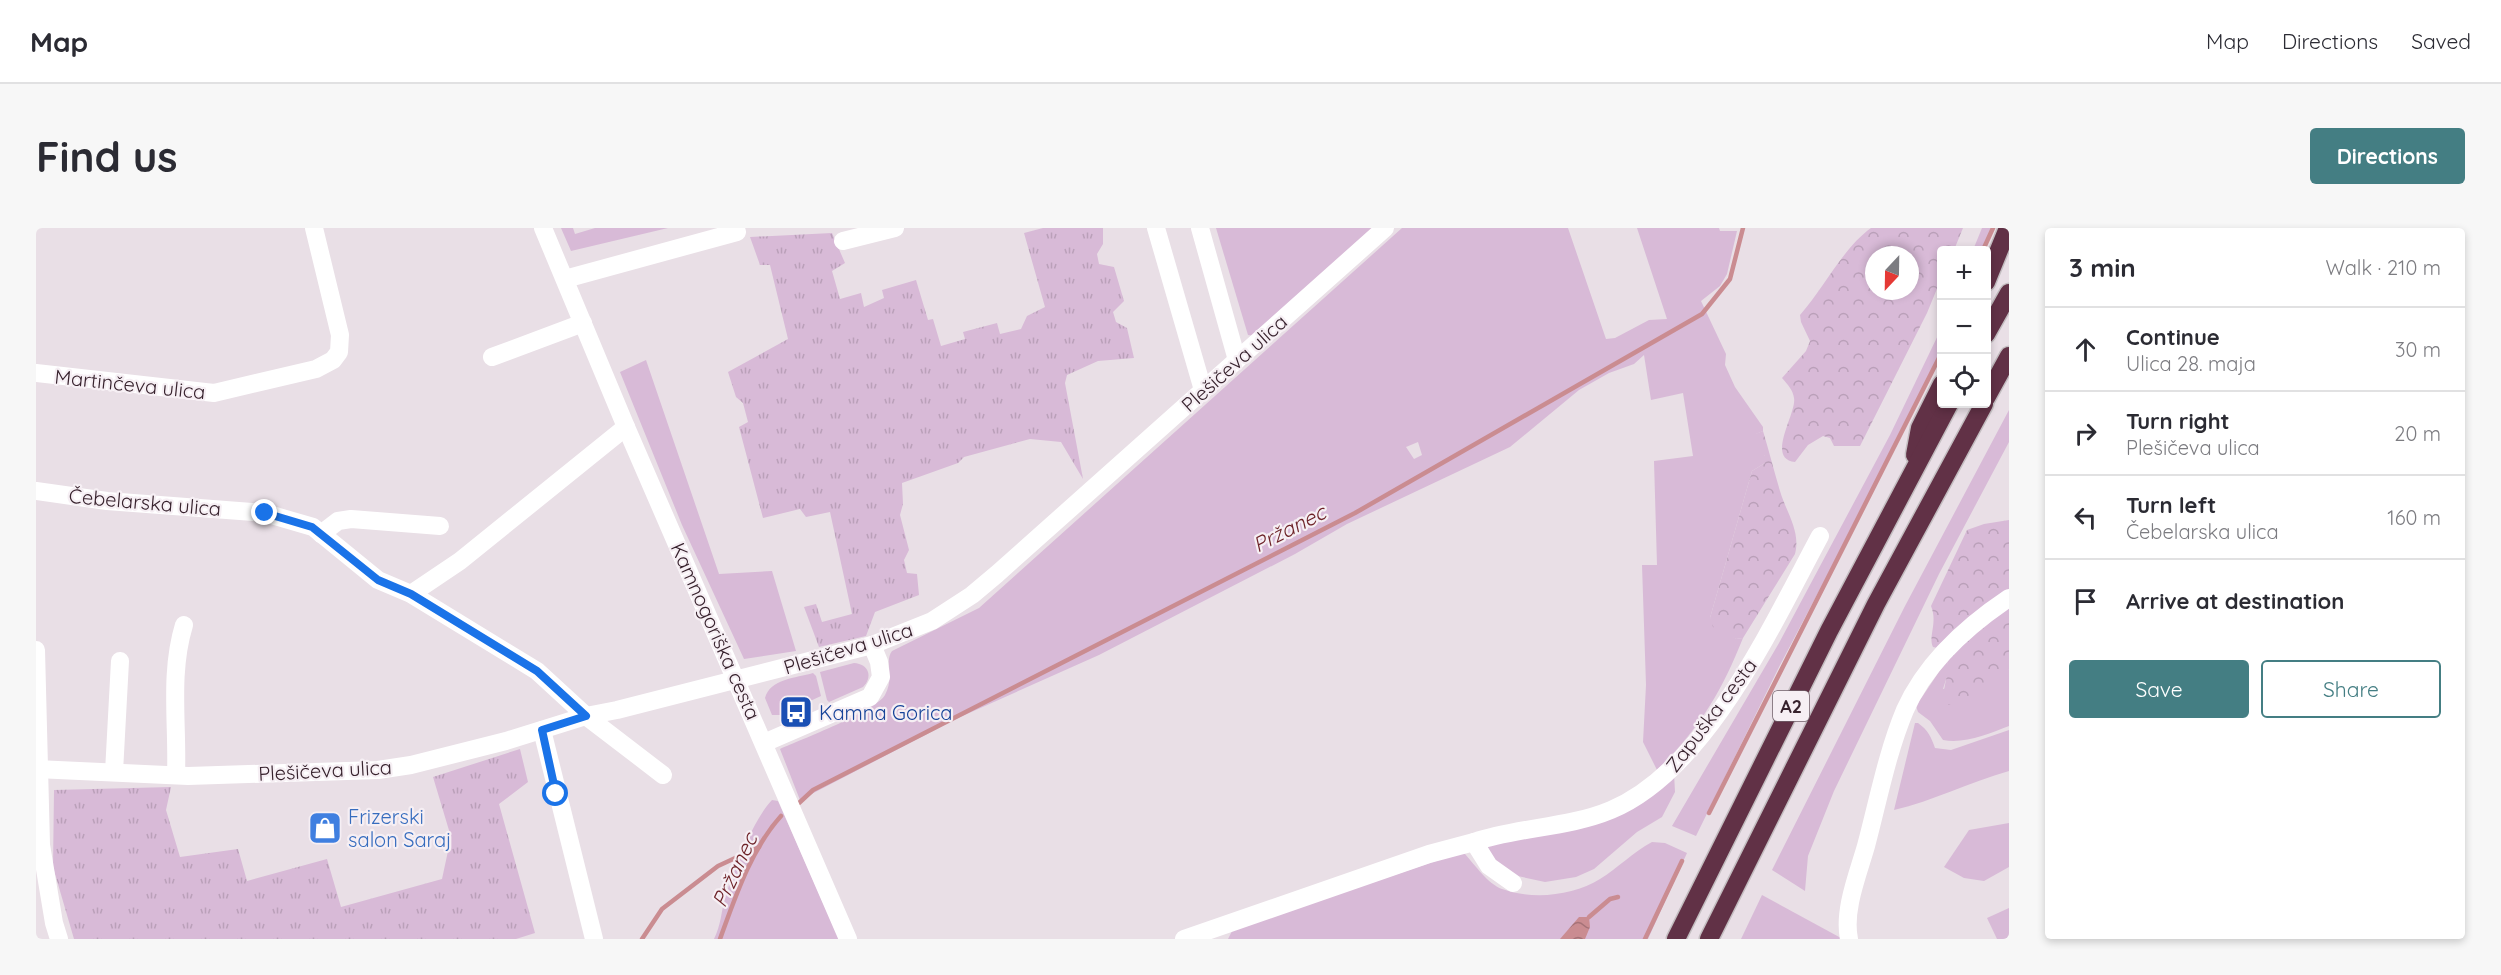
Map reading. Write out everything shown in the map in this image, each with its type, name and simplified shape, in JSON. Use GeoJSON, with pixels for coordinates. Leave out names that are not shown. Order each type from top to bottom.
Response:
{"type":"FeatureCollection","features":[{"type":"Feature","properties":{"kind":"highway"},"geometry":{"type":"LineString","coordinates":[[1991,270],[2008,228]]}},
{"type":"Feature","properties":{"kind":"highway"},"geometry":{"type":"LineString","coordinates":[[1991,325],[2009,293]]}},
{"type":"Feature","properties":{"kind":"highway"},"geometry":{"type":"LineString","coordinates":[[1991,389],[2009,356]]}},
{"type":"Feature","properties":{"kind":"highway"},"geometry":{"type":"LineString","coordinates":[[1910,476],[1920,428],[1937,392]]}},
{"type":"Feature","properties":{"kind":"highway","name":"A2"},"geometry":{"type":"LineString","coordinates":[[1676,939],[1814,661],[1946,408]]}},
{"type":"Feature","properties":{"kind":"highway","name":"A2"},"geometry":{"type":"LineString","coordinates":[[1709,939],[1871,614],[1982,408]]}},
{"type":"Feature","properties":{"kind":"street","name":"Martinčeva ulica"},"geometry":{"type":"LineString","coordinates":[[36,373],[214,393],[316,369],[333,360],[339,352],[340,335],[314,228]]}},
{"type":"Feature","properties":{"kind":"street","name":"Kamnogoriška cesta"},"geometry":{"type":"LineString","coordinates":[[543,228],[626,427],[848,939]]}},
{"type":"Feature","properties":{"kind":"street"},"geometry":{"type":"LineString","coordinates":[[843,241],[895,228]]}},
{"type":"Feature","properties":{"kind":"street"},"geometry":{"type":"LineString","coordinates":[[1156,228],[1203,390]]}},
{"type":"Feature","properties":{"kind":"street"},"geometry":{"type":"LineString","coordinates":[[1200,228],[1237,360]]}},
{"type":"Feature","properties":{"kind":"street","name":"Plešičeva ulica"},"geometry":{"type":"LineString","coordinates":[[38,769],[176,775],[378,770],[411,765],[586,716],[872,645],[932,621],[972,595],[1385,228]]}},
{"type":"Feature","properties":{"kind":"street"},"geometry":{"type":"LineString","coordinates":[[565,279],[737,232]]}},
{"type":"Feature","properties":{"kind":"street"},"geometry":{"type":"LineString","coordinates":[[492,357],[583,323]]}},
{"type":"Feature","properties":{"kind":"street"},"geometry":{"type":"LineString","coordinates":[[411,594],[460,561],[626,427]]}},
{"type":"Feature","properties":{"kind":"street","name":"Čebelarska ulica"},"geometry":{"type":"LineString","coordinates":[[36,491],[107,501],[265,513],[312,527],[378,580],[411,594],[537,671],[586,716],[663,775]]}},
{"type":"Feature","properties":{"kind":"street"},"geometry":{"type":"LineString","coordinates":[[321,534],[338,521],[351,519],[440,526]]}},
{"type":"Feature","properties":{"kind":"street","name":"Zapuška cesta"},"geometry":{"type":"LineString","coordinates":[[1184,939],[1430,854],[1493,835],[1593,816],[1625,804],[1662,779],[1691,748],[1757,653],[1820,536]]}},
{"type":"Feature","properties":{"kind":"street"},"geometry":{"type":"LineString","coordinates":[[1849,939],[1848,914],[1905,710],[1937,661],[1955,639],[2009,598]]}},
{"type":"Feature","properties":{"kind":"street"},"geometry":{"type":"LineString","coordinates":[[176,775],[175,682],[177,648],[183,626]]}},
{"type":"Feature","properties":{"kind":"street"},"geometry":{"type":"LineString","coordinates":[[764,743],[870,697],[881,677],[872,645]]}},
{"type":"Feature","properties":{"kind":"street"},"geometry":{"type":"LineString","coordinates":[[36,650],[41,845],[54,923],[59,939]]}},
{"type":"Feature","properties":{"kind":"street"},"geometry":{"type":"LineString","coordinates":[[114,772],[120,661]]}},
{"type":"Feature","properties":{"kind":"street"},"geometry":{"type":"LineString","coordinates":[[542,730],[594,939]]}},
{"type":"Feature","properties":{"kind":"street"},"geometry":{"type":"LineString","coordinates":[[1474,842],[1489,866],[1513,883]]}},
{"type":"Feature","properties":{"kind":"green space"},"geometry":{"type":"Polygon","coordinates":[[[561,228],[573,228],[575,234],[595,228],[668,228],[571,251],[561,228]]]}},
{"type":"Feature","properties":{"kind":"green space"},"geometry":{"type":"Polygon","coordinates":[[[1043,228],[1103,228],[1103,244],[1097,254],[1099,264],[1114,267],[1124,301],[1113,312],[1116,322],[1127,328],[1134,358],[1098,361],[1067,375],[1065,383],[1083,479],[1061,442],[1030,439],[964,457],[958,463],[902,483],[903,504],[900,515],[909,550],[904,560],[907,573],[917,574],[919,595],[875,612],[866,636],[819,647],[804,607],[816,604],[822,622],[852,614],[830,512],[806,517],[800,509],[763,518],[739,427],[748,422],[743,403],[736,397],[728,372],[788,339],[770,265],[760,265],[750,237],[832,233],[845,263],[832,271],[840,299],[861,293],[864,307],[884,298],[882,290],[916,280],[928,320],[933,319],[941,346],[965,339],[963,332],[997,323],[1000,334],[1021,329],[1027,316],[1045,307],[1024,233],[1043,228]]]}},
{"type":"Feature","properties":{"kind":"green space"},"geometry":{"type":"Polygon","coordinates":[[[1216,228],[1375,228],[1256,336],[1248,335],[1216,228]]]}},
{"type":"Feature","properties":{"kind":"green space"},"geometry":{"type":"Polygon","coordinates":[[[1402,228],[1568,228],[1606,339],[1615,338],[1649,320],[1667,319],[1637,228],[1719,228],[1720,231],[1737,231],[1727,274],[1720,286],[1701,301],[1726,354],[1725,365],[1735,387],[1763,427],[1763,431],[1756,434],[1765,456],[1765,463],[1752,471],[1710,618],[1736,639],[1743,638],[1708,709],[1672,755],[1657,770],[1643,742],[1646,685],[1642,565],[1657,565],[1654,461],[1693,456],[1683,393],[1651,400],[1644,355],[1634,364],[1609,373],[1579,390],[1510,447],[1347,524],[1295,554],[1099,655],[958,718],[800,800],[780,749],[853,717],[879,702],[888,688],[889,660],[892,651],[979,608],[1402,228]],[[1418,442],[1406,447],[1414,459],[1422,455],[1418,442]]]}},
{"type":"Feature","properties":{"kind":"green space"},"geometry":{"type":"Polygon","coordinates":[[[1871,228],[1963,228],[1956,246],[1937,246],[1937,289],[1860,446],[1834,446],[1830,438],[1823,436],[1808,445],[1795,462],[1786,459],[1783,453],[1784,434],[1794,405],[1794,398],[1782,378],[1806,351],[1810,341],[1800,315],[1851,246],[1871,228]]]}},
{"type":"Feature","properties":{"kind":"green space"},"geometry":{"type":"Polygon","coordinates":[[[1982,228],[1993,228],[1985,246],[1975,246],[1982,228]]]}},
{"type":"Feature","properties":{"kind":"green space"},"geometry":{"type":"Polygon","coordinates":[[[1937,337],[1937,359],[1902,433],[1779,667],[1696,836],[1672,826],[1779,643],[1890,435],[1937,337]]]}},
{"type":"Feature","properties":{"kind":"green space"},"geometry":{"type":"Polygon","coordinates":[[[646,360],[719,574],[772,571],[796,651],[744,659],[682,525],[620,372],[646,360]]]}},
{"type":"Feature","properties":{"kind":"green space"},"geometry":{"type":"Polygon","coordinates":[[[2009,410],[2009,442],[1939,574],[1834,791],[1808,856],[1805,891],[1772,870],[1905,606],[2009,410]]]}},
{"type":"Feature","properties":{"kind":"green space"},"geometry":{"type":"Polygon","coordinates":[[[1763,431],[1780,491],[1794,529],[1795,554],[1743,638],[1736,639],[1713,627],[1710,618],[1752,471],[1765,463],[1765,456],[1752,440],[1755,434],[1763,431]]]}},
{"type":"Feature","properties":{"kind":"green space"},"geometry":{"type":"Polygon","coordinates":[[[2009,520],[2009,590],[1938,648],[1933,647],[1934,618],[1931,606],[1967,530],[1984,524],[2009,520]]]}},
{"type":"Feature","properties":{"kind":"green space"},"geometry":{"type":"Polygon","coordinates":[[[2009,604],[2009,669],[1989,686],[1949,705],[1944,701],[1948,671],[1947,660],[2009,604]]]}},
{"type":"Feature","properties":{"kind":"green space"},"geometry":{"type":"Polygon","coordinates":[[[1947,660],[1949,670],[1943,689],[2009,669],[2009,726],[1960,741],[1943,740],[1930,721],[1918,712],[1916,706],[1947,660]]]}},
{"type":"Feature","properties":{"kind":"green space"},"geometry":{"type":"Polygon","coordinates":[[[854,663],[866,668],[869,675],[866,683],[863,687],[829,702],[820,672],[854,663]]]}},
{"type":"Feature","properties":{"kind":"green space"},"geometry":{"type":"Polygon","coordinates":[[[813,673],[816,676],[821,696],[780,715],[772,715],[765,698],[772,687],[784,680],[813,673]]]}},
{"type":"Feature","properties":{"kind":"green space"},"geometry":{"type":"Polygon","coordinates":[[[1915,723],[1927,731],[1935,748],[1951,750],[2009,730],[2009,771],[1894,810],[1915,723]]]}},
{"type":"Feature","properties":{"kind":"green space"},"geometry":{"type":"Polygon","coordinates":[[[520,749],[528,782],[499,804],[535,933],[516,939],[74,939],[53,867],[54,790],[171,787],[166,810],[180,857],[238,849],[247,881],[327,859],[341,907],[442,879],[451,837],[433,777],[520,749]]]}},
{"type":"Feature","properties":{"kind":"green space"},"geometry":{"type":"Polygon","coordinates":[[[1674,773],[1675,792],[1662,817],[1637,832],[1594,869],[1576,877],[1545,882],[1513,875],[1493,861],[1487,845],[1583,824],[1674,773]]]}},
{"type":"Feature","properties":{"kind":"green space"},"geometry":{"type":"Polygon","coordinates":[[[772,800],[778,801],[839,939],[714,939],[738,861],[758,820],[772,800]]]}},
{"type":"Feature","properties":{"kind":"green space"},"geometry":{"type":"Polygon","coordinates":[[[2009,823],[2009,867],[1984,881],[1964,878],[1944,867],[1969,830],[2009,823]]]}},
{"type":"Feature","properties":{"kind":"green space"},"geometry":{"type":"Polygon","coordinates":[[[1652,842],[1665,843],[1687,853],[1648,939],[1228,939],[1233,929],[1457,854],[1465,854],[1497,887],[1539,895],[1565,893],[1589,885],[1607,875],[1638,850],[1652,842]]]}},
{"type":"Feature","properties":{"kind":"green space"},"geometry":{"type":"Polygon","coordinates":[[[1762,895],[1841,938],[1842,939],[1741,939],[1762,895]]]}},
{"type":"Feature","properties":{"kind":"green space"},"geometry":{"type":"Polygon","coordinates":[[[2009,908],[2009,939],[1997,939],[1987,918],[2009,908]]]}},
{"type":"Feature","properties":{"kind":"water"},"geometry":{"type":"Polygon","coordinates":[[[1579,917],[1589,917],[1590,927],[1585,939],[1560,939],[1579,917]]]}},
{"type":"Feature","properties":{"kind":"waterway","name":"Pržanec"},"geometry":{"type":"LineString","coordinates":[[799,803],[813,790],[1355,513],[1702,314],[1730,279],[1743,228]]}},
{"type":"Feature","properties":{"kind":"waterway"},"geometry":{"type":"LineString","coordinates":[[1985,246],[1993,228]]}},
{"type":"Feature","properties":{"kind":"waterway"},"geometry":{"type":"LineString","coordinates":[[1709,813],[1941,354]]}},
{"type":"Feature","properties":{"kind":"waterway","name":"Pržanec"},"geometry":{"type":"LineString","coordinates":[[720,939],[752,859],[770,829],[781,816]]}},
{"type":"Feature","properties":{"kind":"waterway"},"geometry":{"type":"LineString","coordinates":[[642,939],[662,909],[718,866],[759,847]]}},
{"type":"Feature","properties":{"kind":"waterway"},"geometry":{"type":"LineString","coordinates":[[1645,939],[1682,861]]}},
{"type":"Feature","properties":{"kind":"waterway"},"geometry":{"type":"LineString","coordinates":[[1589,917],[1610,899],[1618,897]]}},
{"type":"Feature","properties":{"kind":"place","name":"Kamna Gorica"},"geometry":{"type":"Point","coordinates":[796,712]}},
{"type":"Feature","properties":{"kind":"place","name":"Frizerski salon Saraj"},"geometry":{"type":"Point","coordinates":[325,828]}},
{"type":"Feature","properties":{"kind":"route"},"geometry":{"type":"LineString","coordinates":[[265,513],[312,527],[378,580],[411,594],[537,671],[586,716],[542,730],[556,794]]}}]}
